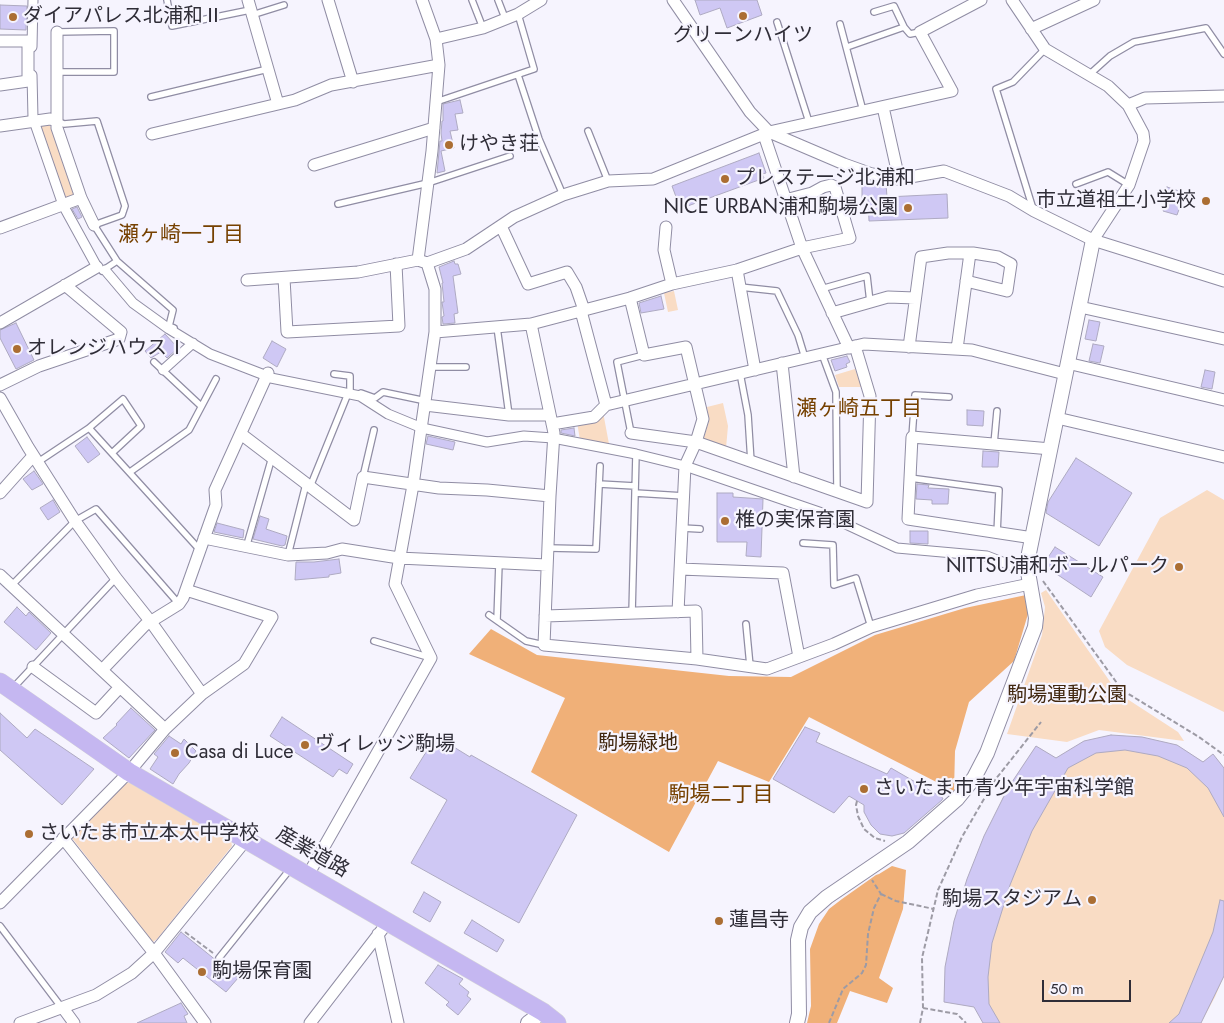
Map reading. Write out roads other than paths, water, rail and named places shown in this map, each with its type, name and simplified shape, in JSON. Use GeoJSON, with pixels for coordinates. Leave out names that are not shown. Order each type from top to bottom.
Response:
{"type":"FeatureCollection","features":[{"type":"Feature","properties":{"kind":"main road","name":"産業道路"},"geometry":{"type":"LineString","coordinates":[[5,686],[129,772],[308,875],[383,928],[543,1012],[557,1023]]}},
{"type":"Feature","properties":{"kind":"street"},"geometry":{"type":"LineString","coordinates":[[33,0],[32,82],[34,121],[63,205],[101,269],[132,303],[210,354],[267,375],[349,392],[360,396],[388,414],[422,428],[487,442],[524,436],[553,438],[636,454],[685,466],[822,513],[897,548],[987,556],[1029,578]]}},
{"type":"Feature","properties":{"kind":"street"},"geometry":{"type":"LineString","coordinates":[[328,0],[353,82]]}},
{"type":"Feature","properties":{"kind":"street"},"geometry":{"type":"LineString","coordinates":[[308,875],[431,658],[395,584],[426,403],[435,332],[435,289],[423,261],[439,65],[436,39],[422,0]]}},
{"type":"Feature","properties":{"kind":"street"},"geometry":{"type":"LineString","coordinates":[[436,39],[484,28],[518,14],[541,0]]}},
{"type":"Feature","properties":{"kind":"street"},"geometry":{"type":"LineString","coordinates":[[631,433],[696,442],[867,502],[870,396],[852,347],[832,313],[802,248],[785,200],[766,133],[673,0]]}},
{"type":"Feature","properties":{"kind":"street"},"geometry":{"type":"LineString","coordinates":[[247,280],[358,272],[396,264],[423,261],[466,249],[514,217],[563,195],[608,181],[654,179],[766,133],[952,91],[920,32],[981,0]]}},
{"type":"Feature","properties":{"kind":"street"},"geometry":{"type":"LineString","coordinates":[[797,1023],[799,1014],[798,940],[800,927],[810,912],[827,897],[908,842],[933,821],[957,799],[974,778],[986,753],[1035,627],[1035,610],[1028,564],[1093,240],[1129,185],[1144,141],[1140,125],[1128,105],[1108,86],[1045,48],[1012,0]]}},
{"type":"Feature","properties":{"kind":"street"},"geometry":{"type":"LineString","coordinates":[[1031,29],[1094,0]]}},
{"type":"Feature","properties":{"kind":"street"},"geometry":{"type":"LineString","coordinates":[[250,8],[278,104]]}},
{"type":"Feature","properties":{"kind":"street"},"geometry":{"type":"LineString","coordinates":[[57,32],[57,128],[81,198],[94,225]]}},
{"type":"Feature","properties":{"kind":"street"},"geometry":{"type":"LineString","coordinates":[[0,41],[28,41],[28,81],[0,85]]}},
{"type":"Feature","properties":{"kind":"street"},"geometry":{"type":"LineString","coordinates":[[152,134],[295,100],[331,85],[439,65]]}},
{"type":"Feature","properties":{"kind":"street"},"geometry":{"type":"LineString","coordinates":[[1128,105],[1145,98],[1224,96]]}},
{"type":"Feature","properties":{"kind":"street"},"geometry":{"type":"LineString","coordinates":[[883,107],[899,179]]}},
{"type":"Feature","properties":{"kind":"street"},"geometry":{"type":"LineString","coordinates":[[0,126],[50,119],[57,122]]}},
{"type":"Feature","properties":{"kind":"street"},"geometry":{"type":"LineString","coordinates":[[314,165],[434,128]]}},
{"type":"Feature","properties":{"kind":"street"},"geometry":{"type":"LineString","coordinates":[[766,133],[872,174],[899,179],[944,171],[1009,196],[1034,212],[1093,240],[1224,281]]}},
{"type":"Feature","properties":{"kind":"street"},"geometry":{"type":"LineString","coordinates":[[435,332],[532,324],[630,298],[672,284],[737,270],[802,248],[850,238],[835,187],[831,185],[823,187],[812,193],[785,200]]}},
{"type":"Feature","properties":{"kind":"street"},"geometry":{"type":"LineString","coordinates":[[0,228],[81,198]]}},
{"type":"Feature","properties":{"kind":"street"},"geometry":{"type":"LineString","coordinates":[[501,226],[528,284],[567,272],[576,287],[606,405]]}},
{"type":"Feature","properties":{"kind":"street"},"geometry":{"type":"LineString","coordinates":[[666,227],[664,250],[672,284]]}},
{"type":"Feature","properties":{"kind":"street"},"geometry":{"type":"LineString","coordinates":[[957,349],[970,254]]}},
{"type":"Feature","properties":{"kind":"street"},"geometry":{"type":"LineString","coordinates":[[909,346],[921,257],[970,254],[998,257],[1011,264],[1007,290],[966,281]]}},
{"type":"Feature","properties":{"kind":"street"},"geometry":{"type":"LineString","coordinates":[[284,278],[287,332],[399,326],[396,264]]}},
{"type":"Feature","properties":{"kind":"street"},"geometry":{"type":"LineString","coordinates":[[0,323],[65,286],[101,269]]}},
{"type":"Feature","properties":{"kind":"street"},"geometry":{"type":"LineString","coordinates":[[737,270],[755,370]]}},
{"type":"Feature","properties":{"kind":"street"},"geometry":{"type":"LineString","coordinates":[[0,385],[39,366],[119,340],[121,332],[65,286]]}},
{"type":"Feature","properties":{"kind":"street"},"geometry":{"type":"LineString","coordinates":[[832,313],[888,297],[915,298]]}},
{"type":"Feature","properties":{"kind":"street"},"geometry":{"type":"LineString","coordinates":[[630,298],[644,355],[686,347],[703,419],[696,442],[685,466],[678,612]]}},
{"type":"Feature","properties":{"kind":"street"},"geometry":{"type":"LineString","coordinates":[[1080,307],[1224,339]]}},
{"type":"Feature","properties":{"kind":"street"},"geometry":{"type":"LineString","coordinates":[[532,324],[553,438],[544,645],[696,659],[767,669],[834,644],[872,627],[1029,578]]}},
{"type":"Feature","properties":{"kind":"street"},"geometry":{"type":"LineString","coordinates":[[163,370],[193,343]]}},
{"type":"Feature","properties":{"kind":"street"},"geometry":{"type":"LineString","coordinates":[[426,403],[551,420],[594,417],[606,405],[864,344],[972,350],[1224,400]]}},
{"type":"Feature","properties":{"kind":"street"},"geometry":{"type":"LineString","coordinates":[[782,363],[794,477]]}},
{"type":"Feature","properties":{"kind":"street"},"geometry":{"type":"LineString","coordinates":[[102,670],[145,625],[179,604],[186,590],[216,505],[215,490],[267,375]]}},
{"type":"Feature","properties":{"kind":"street"},"geometry":{"type":"LineString","coordinates":[[0,398],[35,459],[76,521],[202,694]]}},
{"type":"Feature","properties":{"kind":"street"},"geometry":{"type":"LineString","coordinates":[[1057,418],[1224,456]]}},
{"type":"Feature","properties":{"kind":"street"},"geometry":{"type":"LineString","coordinates":[[241,434],[354,520],[364,476],[439,488],[550,496]]}},
{"type":"Feature","properties":{"kind":"street"},"geometry":{"type":"LineString","coordinates":[[1033,538],[908,519],[912,438],[1052,449]]}},
{"type":"Feature","properties":{"kind":"street"},"geometry":{"type":"LineString","coordinates":[[0,493],[35,459]]}},
{"type":"Feature","properties":{"kind":"street"},"geometry":{"type":"LineString","coordinates":[[204,538],[288,556],[327,553],[342,549],[399,558],[547,565]]}},
{"type":"Feature","properties":{"kind":"street"},"geometry":{"type":"LineString","coordinates":[[680,569],[783,573],[799,657]]}},
{"type":"Feature","properties":{"kind":"street"},"geometry":{"type":"LineString","coordinates":[[0,575],[165,728]]}},
{"type":"Feature","properties":{"kind":"street"},"geometry":{"type":"LineString","coordinates":[[0,903],[129,772],[165,728],[202,694],[244,664],[272,617],[186,590]]}},
{"type":"Feature","properties":{"kind":"street"},"geometry":{"type":"LineString","coordinates":[[545,616],[696,612],[696,659]]}},
{"type":"Feature","properties":{"kind":"street"},"geometry":{"type":"LineString","coordinates":[[33,667],[96,713],[120,687]]}},
{"type":"Feature","properties":{"kind":"street"},"geometry":{"type":"LineString","coordinates":[[63,838],[154,953],[205,1023]]}},
{"type":"Feature","properties":{"kind":"street"},"geometry":{"type":"LineString","coordinates":[[20,1023],[37,1020],[108,989],[132,973],[154,953],[246,840]]}},
{"type":"Feature","properties":{"kind":"street"},"geometry":{"type":"LineString","coordinates":[[383,928],[395,1021]]}},
{"type":"Feature","properties":{"kind":"street"},"geometry":{"type":"LineString","coordinates":[[314,1021],[383,928]]}},
{"type":"Feature","properties":{"kind":"street"},"geometry":{"type":"LineString","coordinates":[[63,1008],[74,1023]]}},
{"type":"Feature","properties":{"kind":"street"},"geometry":{"type":"LineString","coordinates":[[528,1023],[543,1012]]}},
{"type":"Feature","properties":{"kind":"lane"},"geometry":{"type":"LineString","coordinates":[[167,0],[172,26],[250,8],[284,5]]}},
{"type":"Feature","properties":{"kind":"lane"},"geometry":{"type":"LineString","coordinates":[[472,0],[484,28]]}},
{"type":"Feature","properties":{"kind":"lane"},"geometry":{"type":"LineString","coordinates":[[498,0],[505,18]]}},
{"type":"Feature","properties":{"kind":"lane"},"geometry":{"type":"LineString","coordinates":[[874,12],[894,6],[904,28],[910,34],[920,32]]}},
{"type":"Feature","properties":{"kind":"lane"},"geometry":{"type":"LineString","coordinates":[[436,102],[534,69],[518,14]]}},
{"type":"Feature","properties":{"kind":"lane"},"geometry":{"type":"LineString","coordinates":[[777,22],[809,122]]}},
{"type":"Feature","properties":{"kind":"lane"},"geometry":{"type":"LineString","coordinates":[[840,24],[863,111]]}},
{"type":"Feature","properties":{"kind":"lane"},"geometry":{"type":"LineString","coordinates":[[847,47],[904,28]]}},
{"type":"Feature","properties":{"kind":"lane"},"geometry":{"type":"LineString","coordinates":[[1090,74],[1110,56],[1134,42],[1206,28],[1224,54]]}},
{"type":"Feature","properties":{"kind":"lane"},"geometry":{"type":"LineString","coordinates":[[57,32],[114,31],[114,72],[57,72]]}},
{"type":"Feature","properties":{"kind":"lane"},"geometry":{"type":"LineString","coordinates":[[1034,212],[996,89],[1013,82],[1045,48]]}},
{"type":"Feature","properties":{"kind":"lane"},"geometry":{"type":"LineString","coordinates":[[152,97],[268,69]]}},
{"type":"Feature","properties":{"kind":"lane"},"geometry":{"type":"LineString","coordinates":[[518,75],[539,139],[563,195]]}},
{"type":"Feature","properties":{"kind":"lane"},"geometry":{"type":"LineString","coordinates":[[57,122],[64,124],[97,122],[125,206],[122,215],[94,225],[117,261],[173,310],[170,326],[211,352],[221,354],[267,375]]}},
{"type":"Feature","properties":{"kind":"lane"},"geometry":{"type":"LineString","coordinates":[[588,131],[608,181]]}},
{"type":"Feature","properties":{"kind":"lane"},"geometry":{"type":"LineString","coordinates":[[338,204],[428,183],[510,156]]}},
{"type":"Feature","properties":{"kind":"lane"},"geometry":{"type":"LineString","coordinates":[[1076,184],[1108,172],[1129,185]]}},
{"type":"Feature","properties":{"kind":"lane"},"geometry":{"type":"LineString","coordinates":[[101,269],[117,261]]}},
{"type":"Feature","properties":{"kind":"lane"},"geometry":{"type":"LineString","coordinates":[[821,289],[867,276],[870,302]]}},
{"type":"Feature","properties":{"kind":"lane"},"geometry":{"type":"LineString","coordinates":[[740,287],[777,291],[798,335],[804,358]]}},
{"type":"Feature","properties":{"kind":"lane"},"geometry":{"type":"LineString","coordinates":[[497,327],[509,414]]}},
{"type":"Feature","properties":{"kind":"lane"},"geometry":{"type":"LineString","coordinates":[[822,354],[836,392],[838,492]]}},
{"type":"Feature","properties":{"kind":"lane"},"geometry":{"type":"LineString","coordinates":[[631,433],[617,362],[644,355]]}},
{"type":"Feature","properties":{"kind":"lane"},"geometry":{"type":"LineString","coordinates":[[154,362],[201,406]]}},
{"type":"Feature","properties":{"kind":"lane"},"geometry":{"type":"LineString","coordinates":[[430,367],[466,367]]}},
{"type":"Feature","properties":{"kind":"lane"},"geometry":{"type":"LineString","coordinates":[[740,373],[748,415],[751,462]]}},
{"type":"Feature","properties":{"kind":"lane"},"geometry":{"type":"LineString","coordinates":[[288,556],[308,485],[349,392],[350,376],[334,374]]}},
{"type":"Feature","properties":{"kind":"lane"},"geometry":{"type":"LineString","coordinates":[[130,472],[189,430],[216,379]]}},
{"type":"Feature","properties":{"kind":"lane"},"geometry":{"type":"LineString","coordinates":[[349,392],[375,398],[384,392],[426,403]]}},
{"type":"Feature","properties":{"kind":"lane"},"geometry":{"type":"LineString","coordinates":[[912,438],[915,395],[949,398]]}},
{"type":"Feature","properties":{"kind":"lane"},"geometry":{"type":"LineString","coordinates":[[35,459],[89,428],[123,399],[141,426],[112,453]]}},
{"type":"Feature","properties":{"kind":"lane"},"geometry":{"type":"LineString","coordinates":[[994,444],[997,411]]}},
{"type":"Feature","properties":{"kind":"lane"},"geometry":{"type":"LineString","coordinates":[[89,428],[199,549]]}},
{"type":"Feature","properties":{"kind":"lane"},"geometry":{"type":"LineString","coordinates":[[364,476],[374,430]]}},
{"type":"Feature","properties":{"kind":"lane"},"geometry":{"type":"LineString","coordinates":[[632,614],[636,454]]}},
{"type":"Feature","properties":{"kind":"lane"},"geometry":{"type":"LineString","coordinates":[[246,548],[272,457]]}},
{"type":"Feature","properties":{"kind":"lane"},"geometry":{"type":"LineString","coordinates":[[548,548],[596,548],[600,466]]}},
{"type":"Feature","properties":{"kind":"lane"},"geometry":{"type":"LineString","coordinates":[[910,478],[999,490],[997,534]]}},
{"type":"Feature","properties":{"kind":"lane"},"geometry":{"type":"LineString","coordinates":[[599,484],[684,496]]}},
{"type":"Feature","properties":{"kind":"lane"},"geometry":{"type":"LineString","coordinates":[[11,586],[76,521],[96,509],[179,604]]}},
{"type":"Feature","properties":{"kind":"lane"},"geometry":{"type":"LineString","coordinates":[[682,528],[700,529]]}},
{"type":"Feature","properties":{"kind":"lane"},"geometry":{"type":"LineString","coordinates":[[803,543],[833,545],[834,585],[856,578],[872,627]]}},
{"type":"Feature","properties":{"kind":"lane"},"geometry":{"type":"LineString","coordinates":[[497,620],[499,563]]}},
{"type":"Feature","properties":{"kind":"lane"},"geometry":{"type":"LineString","coordinates":[[5,686],[33,667],[116,578]]}},
{"type":"Feature","properties":{"kind":"lane"},"geometry":{"type":"LineString","coordinates":[[490,615],[526,641],[544,645]]}},
{"type":"Feature","properties":{"kind":"lane"},"geometry":{"type":"LineString","coordinates":[[746,624],[750,666]]}},
{"type":"Feature","properties":{"kind":"lane"},"geometry":{"type":"LineString","coordinates":[[374,640],[431,658]]}},
{"type":"Feature","properties":{"kind":"lane"},"geometry":{"type":"LineString","coordinates":[[219,958],[292,866]]}},
{"type":"Feature","properties":{"kind":"lane"},"geometry":{"type":"LineString","coordinates":[[0,926],[63,1008]]}},
{"type":"Feature","properties":{"kind":"place","name":"グリーンハイツ"},"geometry":{"type":"Point","coordinates":[743,16]}},
{"type":"Feature","properties":{"kind":"place","name":"ダイアパレス北浦和Ⅱ"},"geometry":{"type":"Point","coordinates":[13,17]}},
{"type":"Feature","properties":{"kind":"place","name":"けやき荘"},"geometry":{"type":"Point","coordinates":[449,145]}},
{"type":"Feature","properties":{"kind":"place","name":"プレステージ北浦和"},"geometry":{"type":"Point","coordinates":[725,179]}},
{"type":"Feature","properties":{"kind":"place","name":"市立道祖土小学校"},"geometry":{"type":"Point","coordinates":[1206,201]}},
{"type":"Feature","properties":{"kind":"place","name":"NICE URBAN浦和駒場公園"},"geometry":{"type":"Point","coordinates":[908,208]}},
{"type":"Feature","properties":{"kind":"place","name":"オレンジハウスⅠ"},"geometry":{"type":"Point","coordinates":[17,349]}},
{"type":"Feature","properties":{"kind":"place","name":"椎の実保育園"},"geometry":{"type":"Point","coordinates":[725,521]}},
{"type":"Feature","properties":{"kind":"place","name":"NITTSU浦和ボールパーク"},"geometry":{"type":"Point","coordinates":[1179,567]}},
{"type":"Feature","properties":{"kind":"place","name":"ヴィレッジ駒場"},"geometry":{"type":"Point","coordinates":[305,745]}},
{"type":"Feature","properties":{"kind":"place","name":"Casa di Luce"},"geometry":{"type":"Point","coordinates":[175,753]}},
{"type":"Feature","properties":{"kind":"place","name":"さいたま市青少年宇宙科学館"},"geometry":{"type":"Point","coordinates":[864,789]}},
{"type":"Feature","properties":{"kind":"place","name":"さいたま市立本太中学校"},"geometry":{"type":"Point","coordinates":[29,834]}},
{"type":"Feature","properties":{"kind":"place","name":"駒場スタジアム"},"geometry":{"type":"Point","coordinates":[1092,900]}},
{"type":"Feature","properties":{"kind":"place","name":"蓮昌寺"},"geometry":{"type":"Point","coordinates":[719,921]}},
{"type":"Feature","properties":{"kind":"place","name":"駒場保育園"},"geometry":{"type":"Point","coordinates":[202,972]}},
{"type":"Feature","properties":{"kind":"district","name":"瀬ヶ崎一丁目"},"geometry":{"type":"Point","coordinates":[181,236]}},
{"type":"Feature","properties":{"kind":"district","name":"瀬ヶ崎五丁目"},"geometry":{"type":"Point","coordinates":[859,410]}},
{"type":"Feature","properties":{"kind":"district","name":"駒場二丁目"},"geometry":{"type":"Point","coordinates":[721,796]}},
{"type":"Feature","properties":{"kind":"park label","name":"駒場運動公園"},"geometry":{"type":"Point","coordinates":[1067,696]}},
{"type":"Feature","properties":{"kind":"park label","name":"駒場緑地"},"geometry":{"type":"Point","coordinates":[638,744]}}]}
